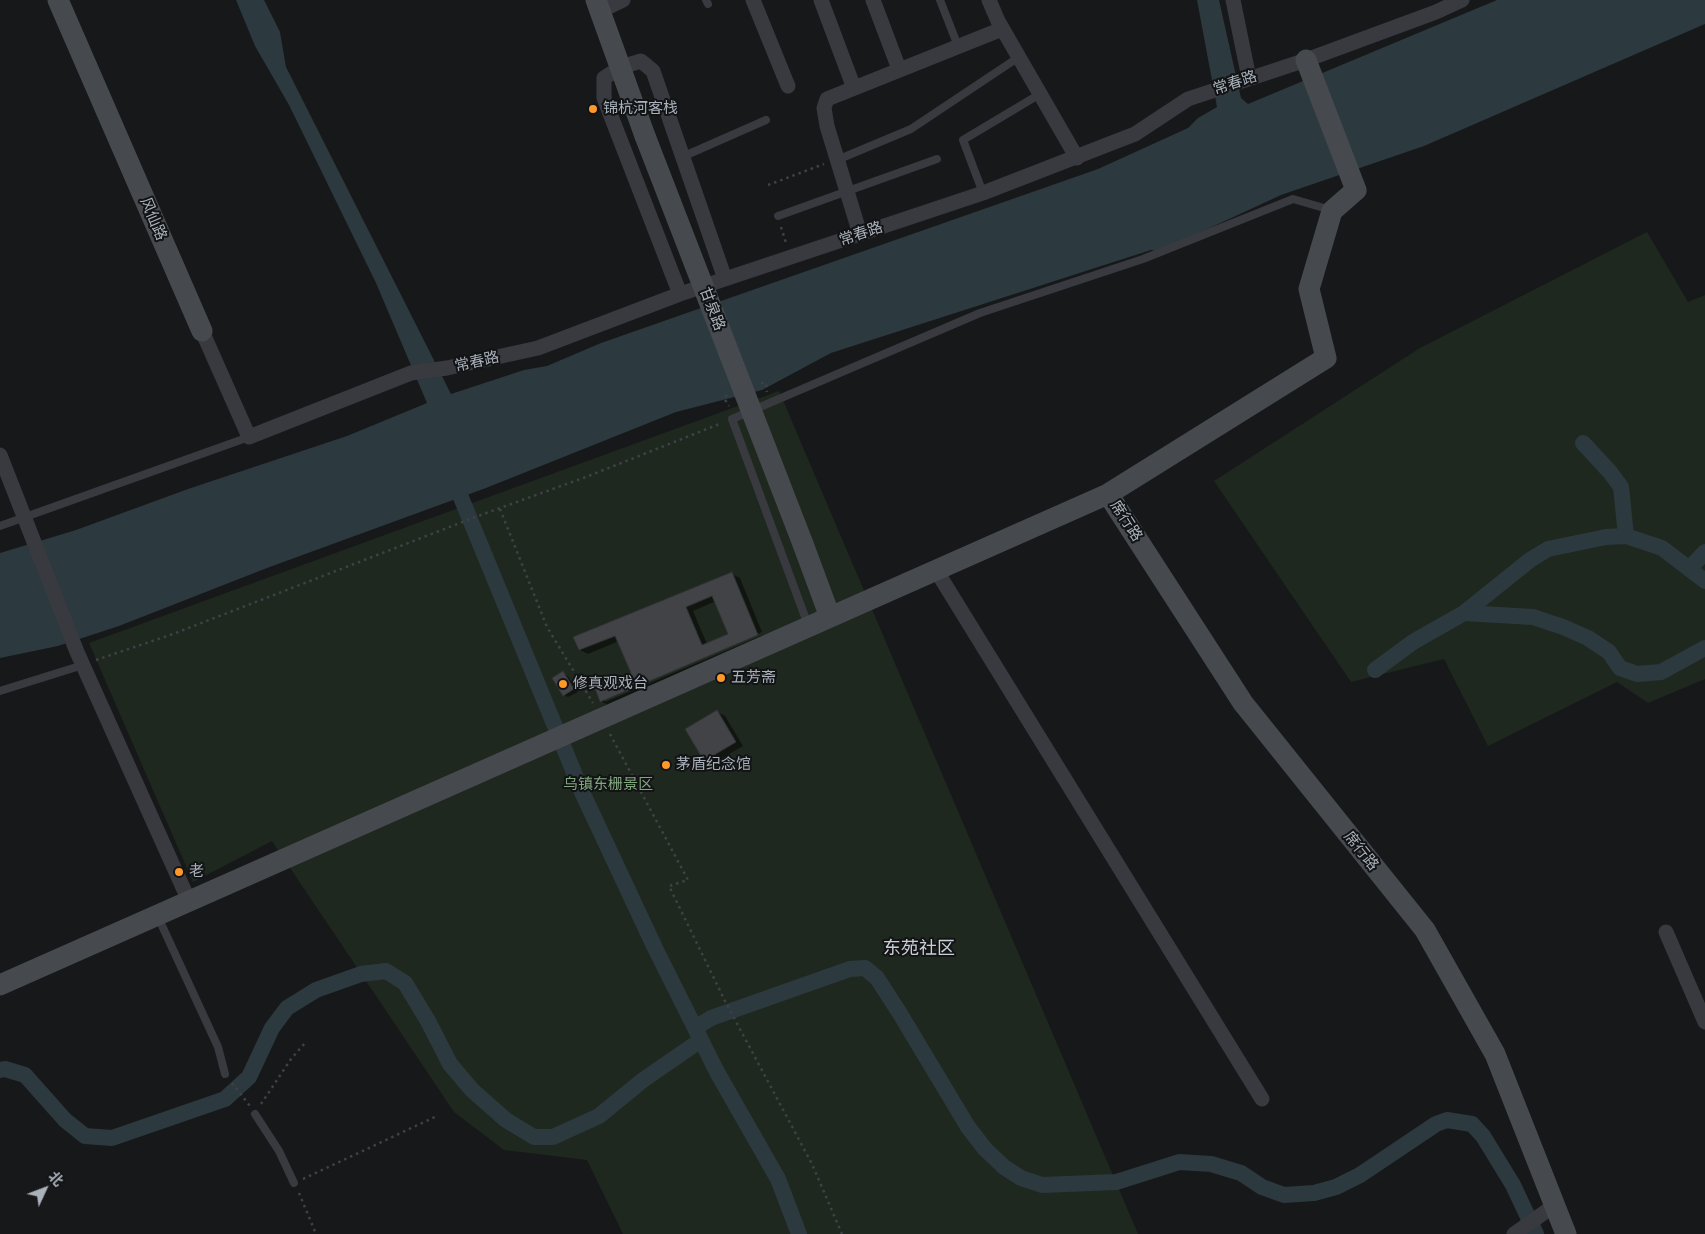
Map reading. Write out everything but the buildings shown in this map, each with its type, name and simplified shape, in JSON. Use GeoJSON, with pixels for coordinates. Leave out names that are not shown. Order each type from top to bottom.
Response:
{"type":"FeatureCollection","features":[{"type":"Feature","properties":{"kind":"street","name":"风仙路"},"geometry":{"type":"LineString","coordinates":[[58,0],[249,438]]}},
{"type":"Feature","properties":{"kind":"street"},"geometry":{"type":"LineString","coordinates":[[598,6],[623,0]]}},
{"type":"Feature","properties":{"kind":"street"},"geometry":{"type":"LineString","coordinates":[[753,0],[788,86]]}},
{"type":"Feature","properties":{"kind":"street"},"geometry":{"type":"LineString","coordinates":[[873,0],[899,69]]}},
{"type":"Feature","properties":{"kind":"street"},"geometry":{"type":"LineString","coordinates":[[989,0],[1002,29],[1077,158]]}},
{"type":"Feature","properties":{"kind":"street"},"geometry":{"type":"LineString","coordinates":[[1233,0],[1245,80]]}},
{"type":"Feature","properties":{"kind":"street","name":"常春路"},"geometry":{"type":"LineString","coordinates":[[249,438],[308,412],[411,373],[447,368],[538,348],[680,294],[983,193],[1135,134],[1188,99],[1306,60],[1436,12],[1462,0]]}},
{"type":"Feature","properties":{"kind":"street"},"geometry":{"type":"LineString","coordinates":[[824,1],[854,88]]}},
{"type":"Feature","properties":{"kind":"street","name":"甘泉路"},"geometry":{"type":"LineString","coordinates":[[598,6],[645,136],[830,617]]}},
{"type":"Feature","properties":{"kind":"street"},"geometry":{"type":"LineString","coordinates":[[860,234],[837,160],[824,108],[827,99],[1002,29]]}},
{"type":"Feature","properties":{"kind":"street"},"geometry":{"type":"LineString","coordinates":[[0,985],[1108,494],[1326,358],[1309,289],[1332,211],[1356,190],[1306,60]]}},
{"type":"Feature","properties":{"kind":"street"},"geometry":{"type":"LineString","coordinates":[[680,294],[604,98],[604,78],[621,67],[641,61],[653,71],[725,279]]}},
{"type":"Feature","properties":{"kind":"street"},"geometry":{"type":"LineString","coordinates":[[0,455],[80,658],[189,901]]}},
{"type":"Feature","properties":{"kind":"street","name":"席行路"},"geometry":{"type":"LineString","coordinates":[[1108,494],[1242,703],[1425,930],[1495,1054],[1549,1209],[1566,1234]]}},
{"type":"Feature","properties":{"kind":"street"},"geometry":{"type":"LineString","coordinates":[[936,570],[1262,1099]]}},
{"type":"Feature","properties":{"kind":"street"},"geometry":{"type":"LineString","coordinates":[[1666,932],[1705,1022]]}},
{"type":"Feature","properties":{"kind":"street"},"geometry":{"type":"LineString","coordinates":[[1515,1234],[1549,1209]]}},
{"type":"Feature","properties":{"kind":"lane"},"geometry":{"type":"LineString","coordinates":[[940,0],[958,46]]}},
{"type":"Feature","properties":{"kind":"lane"},"geometry":{"type":"LineString","coordinates":[[837,160],[911,129],[1019,58]]}},
{"type":"Feature","properties":{"kind":"lane"},"geometry":{"type":"LineString","coordinates":[[983,193],[963,140],[1040,94]]}},
{"type":"Feature","properties":{"kind":"lane"},"geometry":{"type":"LineString","coordinates":[[682,157],[766,120]]}},
{"type":"Feature","properties":{"kind":"lane"},"geometry":{"type":"LineString","coordinates":[[778,216],[937,159]]}},
{"type":"Feature","properties":{"kind":"lane"},"geometry":{"type":"LineString","coordinates":[[808,627],[732,419],[980,313],[1143,259],[1293,199],[1332,211]]}},
{"type":"Feature","properties":{"kind":"lane"},"geometry":{"type":"LineString","coordinates":[[0,526],[27,523],[249,438]]}},
{"type":"Feature","properties":{"kind":"lane"},"geometry":{"type":"LineString","coordinates":[[0,691],[80,658]]}},
{"type":"Feature","properties":{"kind":"lane"},"geometry":{"type":"LineString","coordinates":[[157,915],[218,1047],[225,1074]]}},
{"type":"Feature","properties":{"kind":"lane"},"geometry":{"type":"LineString","coordinates":[[255,1114],[279,1151],[294,1183]]}},
{"type":"Feature","properties":{"kind":"path"},"geometry":{"type":"LineString","coordinates":[[768,185],[837,160]]}},
{"type":"Feature","properties":{"kind":"path"},"geometry":{"type":"LineString","coordinates":[[778,216],[791,257]]}},
{"type":"Feature","properties":{"kind":"path"},"geometry":{"type":"LineString","coordinates":[[80,658],[173,634],[478,516],[586,477],[732,419]]}},
{"type":"Feature","properties":{"kind":"path"},"geometry":{"type":"LineString","coordinates":[[500,509],[547,627],[602,718],[688,880],[669,886],[725,1002],[812,1164],[842,1234]]}},
{"type":"Feature","properties":{"kind":"path"},"geometry":{"type":"LineString","coordinates":[[225,1074],[255,1114],[304,1043]]}},
{"type":"Feature","properties":{"kind":"path"},"geometry":{"type":"LineString","coordinates":[[316,1234],[294,1183],[437,1116]]}},
{"type":"Feature","properties":{"kind":"green space"},"geometry":{"type":"Polygon","coordinates":[[[1647,232],[1688,302],[1705,295],[1705,679],[1648,703],[1617,682],[1488,746],[1444,659],[1351,682],[1214,481],[1420,348],[1647,232]]]}},
{"type":"Feature","properties":{"kind":"green space","name":"乌镇东栅景区"},"geometry":{"type":"Polygon","coordinates":[[[779,391],[1138,1234],[623,1234],[587,1160],[504,1150],[454,1112],[272,841],[193,882],[89,643],[779,391]]]}},
{"type":"Feature","properties":{"kind":"shaded area"},"geometry":{"type":"Polygon","coordinates":[[[236,0],[264,0],[280,32],[286,67],[451,394],[524,370],[547,366],[601,343],[1098,169],[1188,128],[1198,118],[1217,107],[1197,0],[1219,0],[1241,98],[1248,104],[1497,0],[1705,0],[1705,24],[1424,146],[1281,195],[1160,251],[1151,250],[831,353],[762,390],[676,412],[486,488],[267,568],[119,626],[58,646],[0,658],[0,553],[76,530],[188,489],[347,436],[427,403],[376,283],[289,105],[255,46],[236,0]]]}},
{"type":"Feature","properties":{"kind":"waterway"},"geometry":{"type":"LineString","coordinates":[[1583,443],[1621,487],[1626,536]]}},
{"type":"Feature","properties":{"kind":"waterway"},"geometry":{"type":"LineString","coordinates":[[453,478],[582,792],[655,948],[717,1072],[778,1179],[799,1234]]}},
{"type":"Feature","properties":{"kind":"waterway"},"geometry":{"type":"LineString","coordinates":[[1375,670],[1413,642],[1464,613],[1530,560],[1548,549],[1606,537],[1626,536],[1662,548],[1705,581]]}},
{"type":"Feature","properties":{"kind":"waterway"},"geometry":{"type":"LineString","coordinates":[[1689,569],[1705,552]]}},
{"type":"Feature","properties":{"kind":"waterway"},"geometry":{"type":"LineString","coordinates":[[1464,613],[1533,617],[1563,627],[1588,638],[1609,652],[1620,668],[1637,674],[1661,672],[1705,648]]}},
{"type":"Feature","properties":{"kind":"waterway"},"geometry":{"type":"LineString","coordinates":[[695,1028],[711,1018],[850,969],[865,968],[877,978],[968,1127],[985,1149],[1004,1167],[1021,1178],[1042,1185],[1116,1182],[1179,1162],[1211,1164],[1241,1173],[1262,1187],[1284,1195],[1314,1193],[1336,1187],[1360,1175],[1436,1124],[1447,1120],[1472,1124],[1483,1136],[1513,1185],[1536,1234]]}},
{"type":"Feature","properties":{"kind":"waterway"},"geometry":{"type":"LineString","coordinates":[[0,1070],[5,1069],[25,1075],[65,1120],[85,1136],[112,1138],[225,1099],[249,1077],[272,1028],[287,1008],[316,990],[361,974],[386,971],[405,983],[428,1021],[450,1064],[472,1090],[506,1120],[534,1137],[553,1137],[599,1116],[643,1080],[701,1040]]}},
{"type":"Feature","properties":{"kind":"place","name":"锦杭河客栈"},"geometry":{"type":"Point","coordinates":[593,109]}},
{"type":"Feature","properties":{"kind":"place","name":"五芳斋"},"geometry":{"type":"Point","coordinates":[721,678]}},
{"type":"Feature","properties":{"kind":"place","name":"修真观戏台"},"geometry":{"type":"Point","coordinates":[563,684]}},
{"type":"Feature","properties":{"kind":"place","name":"茅盾纪念馆"},"geometry":{"type":"Point","coordinates":[666,765]}},
{"type":"Feature","properties":{"kind":"place","name":"老"},"geometry":{"type":"Point","coordinates":[179,872]}},
{"type":"Feature","properties":{"kind":"district","name":"东苑社区"},"geometry":{"type":"Point","coordinates":[919,949]}}]}
